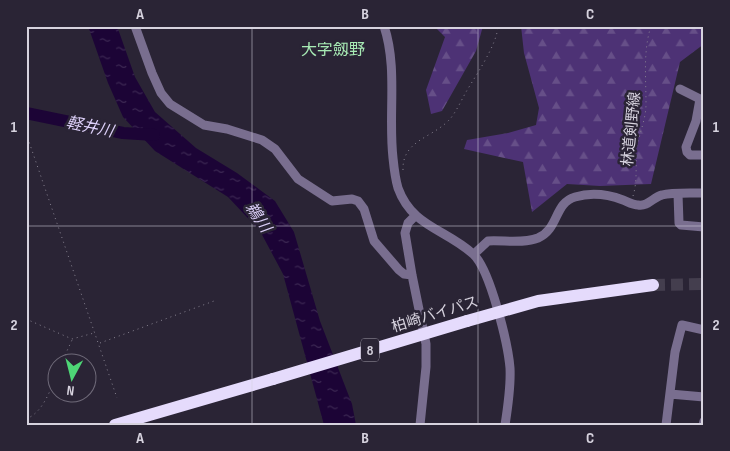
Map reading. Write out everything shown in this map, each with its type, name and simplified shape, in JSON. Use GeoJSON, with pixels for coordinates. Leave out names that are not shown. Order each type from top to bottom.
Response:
{"type":"FeatureCollection","features":[{"type":"Feature","properties":{"kind":"highway","name":"柏崎バイパス"},"geometry":{"type":"LineString","coordinates":[[115,425],[538,301],[653,285]]}},
{"type":"Feature","properties":{"kind":"street"},"geometry":{"type":"LineString","coordinates":[[135,26],[152,73],[161,93],[170,104],[204,125],[227,129],[262,140],[275,149],[298,179],[332,201],[358,201],[364,209],[374,241],[399,270],[404,274],[412,275]]}},
{"type":"Feature","properties":{"kind":"street"},"geometry":{"type":"LineString","coordinates":[[384,26],[391,58],[392,139],[398,189],[415,216],[474,254],[484,269],[498,312],[510,367],[510,390],[505,425]]}},
{"type":"Feature","properties":{"kind":"street"},"geometry":{"type":"LineString","coordinates":[[680,89],[702,100],[686,146],[687,152],[690,155],[704,155]]}},
{"type":"Feature","properties":{"kind":"street"},"geometry":{"type":"LineString","coordinates":[[474,254],[488,241],[527,241],[545,234],[552,228],[561,207],[566,201],[574,197],[596,193],[610,195],[638,205],[647,205],[661,195],[704,193]]}},
{"type":"Feature","properties":{"kind":"street"},"geometry":{"type":"LineString","coordinates":[[678,194],[679,223],[681,225],[704,227]]}},
{"type":"Feature","properties":{"kind":"street"},"geometry":{"type":"LineString","coordinates":[[415,216],[408,223],[405,233],[426,344],[426,367],[420,425]]}},
{"type":"Feature","properties":{"kind":"street"},"geometry":{"type":"LineString","coordinates":[[666,425],[675,352],[682,325],[704,330]]}},
{"type":"Feature","properties":{"kind":"street"},"geometry":{"type":"LineString","coordinates":[[670,394],[704,397]]}},
{"type":"Feature","properties":{"kind":"street"},"geometry":{"type":"LineString","coordinates":[[703,425],[704,421]]}},
{"type":"Feature","properties":{"kind":"path"},"geometry":{"type":"LineString","coordinates":[[398,189],[402,187],[403,183],[403,165],[406,152],[413,144],[431,134],[451,118],[485,59],[497,34],[498,26]]}},
{"type":"Feature","properties":{"kind":"path","name":"林道剣野線"},"geometry":{"type":"LineString","coordinates":[[631,203],[637,173],[637,146],[646,106],[646,45],[651,26]]}},
{"type":"Feature","properties":{"kind":"path"},"geometry":{"type":"LineString","coordinates":[[26,133],[117,398]]}},
{"type":"Feature","properties":{"kind":"path"},"geometry":{"type":"LineString","coordinates":[[99,344],[214,301]]}},
{"type":"Feature","properties":{"kind":"path"},"geometry":{"type":"LineString","coordinates":[[26,319],[72,339],[94,333]]}},
{"type":"Feature","properties":{"kind":"path"},"geometry":{"type":"LineString","coordinates":[[66,354],[72,339]]}},
{"type":"Feature","properties":{"kind":"path"},"geometry":{"type":"LineString","coordinates":[[26,419],[31,417],[43,405],[48,394]]}},
{"type":"Feature","properties":{"kind":"green space"},"geometry":{"type":"Polygon","coordinates":[[[434,26],[483,26],[476,51],[442,111],[431,114],[426,90],[445,37],[434,26]]]}},
{"type":"Feature","properties":{"kind":"green space"},"geometry":{"type":"Polygon","coordinates":[[[521,26],[704,26],[704,44],[680,62],[651,184],[600,186],[567,184],[532,212],[523,162],[464,149],[467,140],[508,133],[536,125],[539,108],[524,53],[521,26]]]}},
{"type":"Feature","properties":{"kind":"water","name":"鵜川"},"geometry":{"type":"Polygon","coordinates":[[[88,26],[117,26],[135,77],[155,112],[196,148],[237,173],[275,201],[294,232],[320,321],[352,404],[356,425],[324,425],[283,274],[260,231],[228,197],[155,151],[123,117],[108,83],[88,26]]]}},
{"type":"Feature","properties":{"kind":"waterway","name":"軽井川"},"geometry":{"type":"LineString","coordinates":[[26,113],[123,133],[154,135]]}},
{"type":"Feature","properties":{"kind":"tunnel"},"geometry":{"type":"LineString","coordinates":[[653,285],[704,284]]}},
{"type":"Feature","properties":{"kind":"district","name":"大字劔野"},"geometry":{"type":"Point","coordinates":[333,49]}}]}
